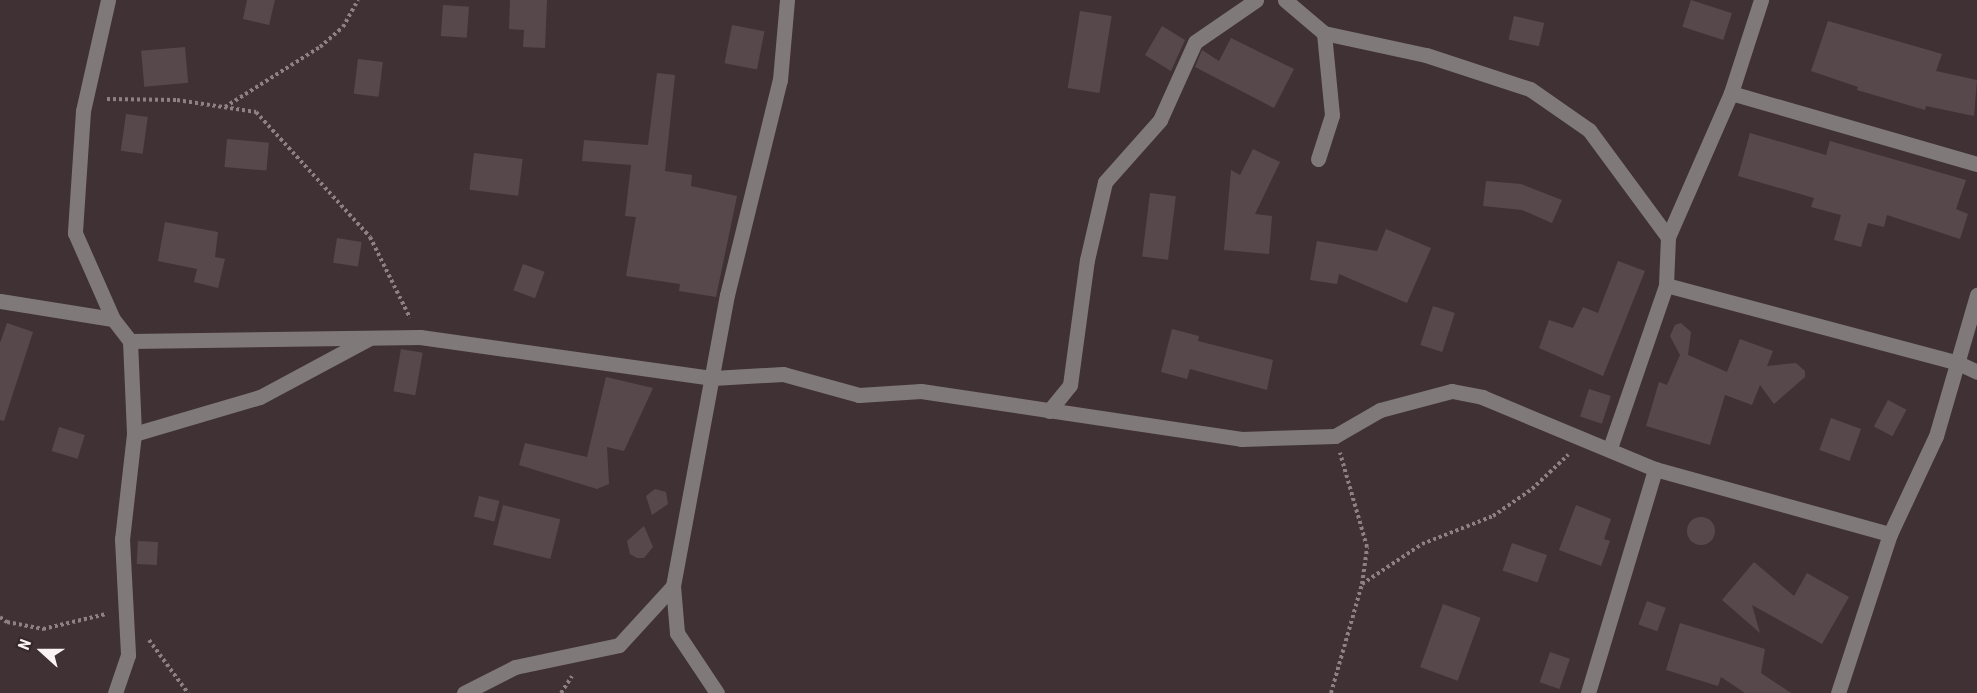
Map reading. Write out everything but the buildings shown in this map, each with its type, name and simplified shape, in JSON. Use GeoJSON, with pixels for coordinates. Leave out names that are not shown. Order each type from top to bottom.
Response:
{"type":"FeatureCollection","features":[{"type":"Feature","properties":{"kind":"street"},"geometry":{"type":"LineString","coordinates":[[108,0],[83,111],[75,232],[113,319],[130,341],[134,434],[122,539],[128,655],[115,693]]}},
{"type":"Feature","properties":{"kind":"street"},"geometry":{"type":"LineString","coordinates":[[717,693],[677,633],[674,586],[727,294],[780,80],[787,0]]}},
{"type":"Feature","properties":{"kind":"street"},"geometry":{"type":"LineString","coordinates":[[1049,411],[1070,384],[1087,260],[1105,182],[1160,120],[1195,42],[1256,0]]}},
{"type":"Feature","properties":{"kind":"street"},"geometry":{"type":"LineString","coordinates":[[1285,0],[1324,33],[1426,55],[1530,90],[1589,130],[1668,237]]}},
{"type":"Feature","properties":{"kind":"street"},"geometry":{"type":"LineString","coordinates":[[1610,448],[1666,285],[1668,237],[1731,93],[1761,0]]}},
{"type":"Feature","properties":{"kind":"street"},"geometry":{"type":"LineString","coordinates":[[1318,159],[1332,115],[1324,33]]}},
{"type":"Feature","properties":{"kind":"street"},"geometry":{"type":"LineString","coordinates":[[1731,93],[1977,164]]}},
{"type":"Feature","properties":{"kind":"street"},"geometry":{"type":"LineString","coordinates":[[1666,285],[1956,362],[1977,372]]}},
{"type":"Feature","properties":{"kind":"street"},"geometry":{"type":"LineString","coordinates":[[1838,693],[1890,534],[1936,436],[1977,295]]}},
{"type":"Feature","properties":{"kind":"street"},"geometry":{"type":"LineString","coordinates":[[0,301],[113,319]]}},
{"type":"Feature","properties":{"kind":"street"},"geometry":{"type":"LineString","coordinates":[[134,434],[260,397],[373,336]]}},
{"type":"Feature","properties":{"kind":"street"},"geometry":{"type":"LineString","coordinates":[[130,341],[420,337],[713,378],[783,374],[859,395],[921,391],[1240,439],[1335,436],[1380,410],[1452,391],[1482,397],[1610,448],[1655,470],[1890,534]]}},
{"type":"Feature","properties":{"kind":"street"},"geometry":{"type":"LineString","coordinates":[[1588,693],[1655,470]]}},
{"type":"Feature","properties":{"kind":"street"},"geometry":{"type":"LineString","coordinates":[[464,693],[515,667],[619,645],[674,586]]}},
{"type":"Feature","properties":{"kind":"path"},"geometry":{"type":"LineString","coordinates":[[224,107],[320,47],[343,27],[358,0]]}},
{"type":"Feature","properties":{"kind":"path"},"geometry":{"type":"LineString","coordinates":[[83,111],[110,98],[177,100],[256,112],[370,237],[420,337]]}},
{"type":"Feature","properties":{"kind":"path"},"geometry":{"type":"LineString","coordinates":[[1331,693],[1362,584],[1367,547],[1335,436]]}},
{"type":"Feature","properties":{"kind":"path"},"geometry":{"type":"LineString","coordinates":[[1362,584],[1422,544],[1493,516],[1532,489],[1586,439]]}},
{"type":"Feature","properties":{"kind":"path"},"geometry":{"type":"LineString","coordinates":[[0,616],[7,622],[43,629],[126,610]]}},
{"type":"Feature","properties":{"kind":"path"},"geometry":{"type":"LineString","coordinates":[[146,638],[188,693]]}}]}
